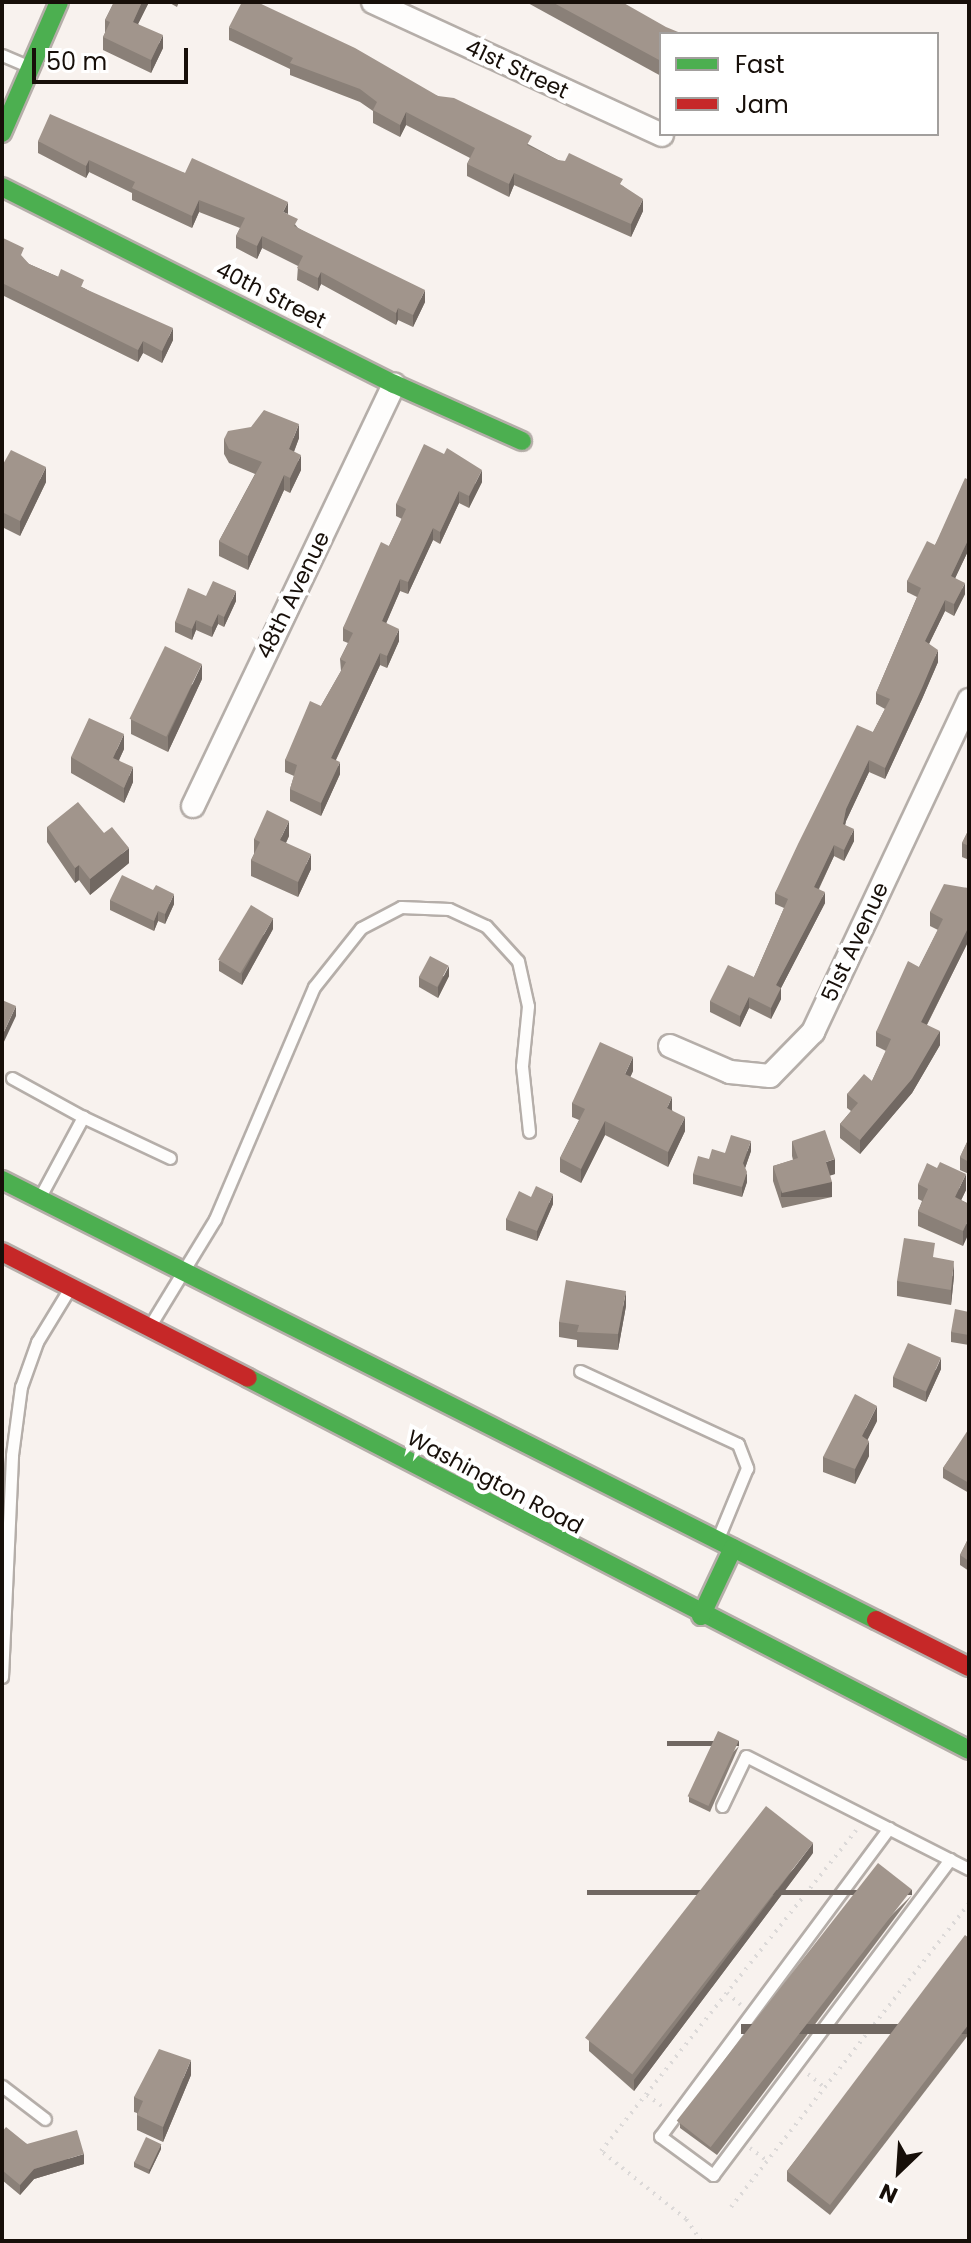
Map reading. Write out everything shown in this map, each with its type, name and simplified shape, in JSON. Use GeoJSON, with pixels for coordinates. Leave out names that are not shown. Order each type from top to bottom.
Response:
{"type":"FeatureCollection","features":[{"type":"Feature","properties":{"kind":"main road"},"geometry":{"type":"LineString","coordinates":[[2,133],[59,2]]}},
{"type":"Feature","properties":{"kind":"main road","name":"40th Street"},"geometry":{"type":"LineString","coordinates":[[2,187],[394,384],[522,441]]}},
{"type":"Feature","properties":{"kind":"main road","name":"Washington Road"},"geometry":{"type":"LineString","coordinates":[[2,1180],[969,1667]]}},
{"type":"Feature","properties":{"kind":"main road","name":"Washington Road"},"geometry":{"type":"LineString","coordinates":[[2,1252],[701,1616],[969,1750]]}},
{"type":"Feature","properties":{"kind":"main road"},"geometry":{"type":"LineString","coordinates":[[701,1616],[725,1544]]}},
{"type":"Feature","properties":{"kind":"street","name":"41st Street"},"geometry":{"type":"LineString","coordinates":[[373,2],[659,134]]}},
{"type":"Feature","properties":{"kind":"street","name":"48th Avenue"},"geometry":{"type":"LineString","coordinates":[[193,806],[394,384]]}},
{"type":"Feature","properties":{"kind":"street","name":"51st Avenue"},"geometry":{"type":"LineString","coordinates":[[670,1046],[730,1072],[770,1076],[813,1032],[969,700]]}},
{"type":"Feature","properties":{"kind":"lane"},"geometry":{"type":"LineString","coordinates":[[2,55],[30,67]]}},
{"type":"Feature","properties":{"kind":"lane"},"geometry":{"type":"LineString","coordinates":[[149,1328],[215,1219],[314,987],[361,928],[401,907],[449,909],[486,926],[518,961],[528,1006],[522,1066],[529,1132]]}},
{"type":"Feature","properties":{"kind":"lane"},"geometry":{"type":"LineString","coordinates":[[12,1078],[83,1117],[170,1158]]}},
{"type":"Feature","properties":{"kind":"lane"},"geometry":{"type":"LineString","coordinates":[[39,1199],[83,1117]]}},
{"type":"Feature","properties":{"kind":"lane"},"geometry":{"type":"LineString","coordinates":[[2,1677],[12,1455],[21,1387],[37,1342],[70,1287]]}},
{"type":"Feature","properties":{"kind":"lane"},"geometry":{"type":"LineString","coordinates":[[580,1371],[738,1444],[747,1468],[725,1544]]}},
{"type":"Feature","properties":{"kind":"lane"},"geometry":{"type":"LineString","coordinates":[[722,1806],[746,1756],[969,1869]]}},
{"type":"Feature","properties":{"kind":"lane"},"geometry":{"type":"LineString","coordinates":[[889,1828],[660,2136],[713,2175],[950,1859]]}},
{"type":"Feature","properties":{"kind":"lane"},"geometry":{"type":"LineString","coordinates":[[2,2086],[45,2119]]}},
{"type":"Feature","properties":{"kind":"path"},"geometry":{"type":"LineString","coordinates":[[701,2241],[686,2219],[601,2151],[857,1829]]}},
{"type":"Feature","properties":{"kind":"path"},"geometry":{"type":"LineString","coordinates":[[731,2207],[969,1903]]}},
{"type":"Feature","properties":{"kind":"path"},"geometry":{"type":"LineString","coordinates":[[796,2064],[824,2087]]}},
{"type":"Feature","properties":{"kind":"building"},"geometry":{"type":"Polygon","coordinates":[[[114,2],[142,2],[133,22],[163,35],[151,60],[103,37],[110,22],[105,20],[114,2]]]}},
{"type":"Feature","properties":{"kind":"building"},"geometry":{"type":"Polygon","coordinates":[[[242,2],[257,2],[355,48],[438,96],[454,98],[532,136],[527,145],[558,160],[565,161],[569,153],[623,179],[620,184],[643,199],[631,224],[514,173],[509,184],[467,164],[475,148],[406,112],[400,125],[373,110],[377,102],[360,89],[290,63],[293,58],[229,27],[242,2]]]}},
{"type":"Feature","properties":{"kind":"building"},"geometry":{"type":"Polygon","coordinates":[[[552,2],[622,2],[678,32],[659,32],[659,60],[552,2]]]}},
{"type":"Feature","properties":{"kind":"building"},"geometry":{"type":"Polygon","coordinates":[[[50,114],[185,173],[192,158],[288,202],[283,212],[298,219],[294,226],[425,290],[413,315],[398,308],[396,313],[321,272],[318,278],[297,268],[303,256],[262,236],[257,246],[236,236],[245,218],[199,200],[192,216],[132,188],[135,182],[89,160],[86,166],[38,141],[50,114]]]}},
{"type":"Feature","properties":{"kind":"building"},"geometry":{"type":"Polygon","coordinates":[[[3,238],[24,248],[21,255],[29,264],[58,277],[61,269],[84,280],[81,287],[173,328],[162,351],[143,341],[138,350],[2,283],[3,238]]]}},
{"type":"Feature","properties":{"kind":"building"},"geometry":{"type":"Polygon","coordinates":[[[264,410],[299,424],[289,449],[301,455],[290,478],[284,475],[248,556],[219,541],[262,462],[229,449],[224,439],[228,431],[251,427],[264,410]]]}},
{"type":"Feature","properties":{"kind":"building"},"geometry":{"type":"Polygon","coordinates":[[[424,444],[444,454],[447,448],[482,470],[469,496],[459,491],[440,532],[433,528],[408,582],[400,579],[382,621],[399,629],[387,656],[380,653],[331,758],[340,762],[321,803],[290,789],[297,765],[285,760],[310,701],[321,706],[346,662],[340,659],[353,633],[343,628],[381,542],[389,546],[406,509],[396,504],[424,444]]]}},
{"type":"Feature","properties":{"kind":"building"},"geometry":{"type":"Polygon","coordinates":[[[11,450],[46,467],[20,521],[2,512],[2,466],[11,450]]]}},
{"type":"Feature","properties":{"kind":"building"},"geometry":{"type":"Polygon","coordinates":[[[965,478],[969,480],[969,538],[951,576],[965,583],[954,604],[945,600],[925,641],[938,650],[885,768],[869,760],[846,809],[843,824],[854,829],[844,850],[834,845],[814,887],[825,892],[776,985],[781,988],[771,1008],[749,997],[740,1016],[710,1001],[728,965],[754,977],[788,899],[775,893],[798,844],[857,725],[873,732],[890,699],[876,693],[921,588],[907,581],[927,541],[935,545],[965,478]]]}},
{"type":"Feature","properties":{"kind":"building"},"geometry":{"type":"Polygon","coordinates":[[[213,581],[236,591],[224,617],[218,614],[212,627],[196,620],[192,629],[175,622],[188,588],[206,596],[213,581]]]}},
{"type":"Feature","properties":{"kind":"building"},"geometry":{"type":"Polygon","coordinates":[[[165,646],[202,664],[166,737],[129,719],[165,646]]]}},
{"type":"Feature","properties":{"kind":"building"},"geometry":{"type":"Polygon","coordinates":[[[89,718],[124,734],[113,758],[133,767],[124,788],[71,757],[89,718]]]}},
{"type":"Feature","properties":{"kind":"building"},"geometry":{"type":"Polygon","coordinates":[[[78,802],[104,833],[112,827],[129,848],[90,879],[79,865],[75,868],[47,827],[78,802]]]}},
{"type":"Feature","properties":{"kind":"building"},"geometry":{"type":"Polygon","coordinates":[[[267,810],[289,821],[280,840],[311,854],[298,882],[251,860],[260,842],[254,839],[267,810]]]}},
{"type":"Feature","properties":{"kind":"building"},"geometry":{"type":"Polygon","coordinates":[[[969,829],[969,846],[962,843],[969,829]]]}},
{"type":"Feature","properties":{"kind":"building"},"geometry":{"type":"Polygon","coordinates":[[[122,875],[153,890],[156,885],[174,894],[165,914],[158,911],[154,921],[110,900],[122,875]]]}},
{"type":"Feature","properties":{"kind":"building"},"geometry":{"type":"Polygon","coordinates":[[[944,884],[969,886],[969,931],[921,1022],[940,1031],[912,1079],[860,1140],[840,1124],[858,1103],[847,1094],[864,1074],[872,1081],[891,1039],[876,1032],[908,961],[919,967],[943,919],[930,912],[944,884]]]}},
{"type":"Feature","properties":{"kind":"building"},"geometry":{"type":"Polygon","coordinates":[[[251,905],[273,918],[240,973],[218,960],[251,905]]]}},
{"type":"Feature","properties":{"kind":"building"},"geometry":{"type":"Polygon","coordinates":[[[430,956],[449,966],[437,987],[419,977],[430,956]]]}},
{"type":"Feature","properties":{"kind":"building"},"geometry":{"type":"Polygon","coordinates":[[[2,1000],[16,1006],[2,1036],[2,1000]]]}},
{"type":"Feature","properties":{"kind":"building"},"geometry":{"type":"Polygon","coordinates":[[[600,1042],[633,1057],[625,1074],[672,1097],[667,1108],[685,1117],[668,1152],[605,1121],[581,1169],[560,1158],[585,1109],[572,1103],[600,1042]]]}},
{"type":"Feature","properties":{"kind":"building"},"geometry":{"type":"Polygon","coordinates":[[[825,1130],[835,1159],[826,1162],[832,1182],[782,1193],[773,1166],[798,1158],[792,1141],[825,1130]]]}},
{"type":"Feature","properties":{"kind":"building"},"geometry":{"type":"Polygon","coordinates":[[[731,1135],[751,1141],[743,1163],[747,1172],[742,1187],[693,1174],[698,1156],[709,1159],[712,1149],[725,1153],[731,1135]]]}},
{"type":"Feature","properties":{"kind":"building"},"geometry":{"type":"Polygon","coordinates":[[[969,1138],[969,1162],[960,1157],[969,1138]]]}},
{"type":"Feature","properties":{"kind":"building"},"geometry":{"type":"Polygon","coordinates":[[[940,1162],[966,1174],[955,1197],[969,1204],[969,1218],[963,1231],[918,1211],[928,1189],[918,1184],[927,1163],[937,1168],[940,1162]]]}},
{"type":"Feature","properties":{"kind":"building"},"geometry":{"type":"Polygon","coordinates":[[[536,1186],[553,1194],[537,1231],[506,1219],[519,1191],[531,1197],[536,1186]]]}},
{"type":"Feature","properties":{"kind":"building"},"geometry":{"type":"Polygon","coordinates":[[[904,1238],[935,1243],[933,1257],[954,1261],[951,1290],[897,1281],[904,1238]]]}},
{"type":"Feature","properties":{"kind":"building"},"geometry":{"type":"Polygon","coordinates":[[[566,1280],[626,1291],[618,1334],[577,1332],[579,1325],[559,1322],[566,1280]]]}},
{"type":"Feature","properties":{"kind":"building"},"geometry":{"type":"Polygon","coordinates":[[[955,1309],[969,1312],[969,1335],[951,1332],[955,1309]]]}},
{"type":"Feature","properties":{"kind":"building"},"geometry":{"type":"Polygon","coordinates":[[[908,1343],[941,1358],[926,1391],[893,1377],[908,1343]]]}},
{"type":"Feature","properties":{"kind":"building"},"geometry":{"type":"Polygon","coordinates":[[[855,1394],[877,1406],[862,1436],[869,1441],[855,1469],[823,1457],[855,1394]]]}},
{"type":"Feature","properties":{"kind":"building"},"geometry":{"type":"Polygon","coordinates":[[[969,1431],[969,1483],[943,1468],[969,1431]]]}},
{"type":"Feature","properties":{"kind":"building"},"geometry":{"type":"Polygon","coordinates":[[[969,1537],[969,1561],[960,1555],[969,1537]]]}},
{"type":"Feature","properties":{"kind":"building"},"geometry":{"type":"Polygon","coordinates":[[[718,1731],[739,1741],[708,1806],[688,1796],[718,1731]]]}},
{"type":"Feature","properties":{"kind":"building"},"geometry":{"type":"Polygon","coordinates":[[[766,1806],[813,1843],[632,2075],[585,2038],[766,1806]]]}},
{"type":"Feature","properties":{"kind":"building"},"geometry":{"type":"Polygon","coordinates":[[[878,1863],[912,1889],[711,2147],[677,2121],[878,1863]]]}},
{"type":"Feature","properties":{"kind":"building"},"geometry":{"type":"Polygon","coordinates":[[[965,1935],[969,1938],[969,2024],[830,2205],[787,2171],[965,1935]]]}},
{"type":"Feature","properties":{"kind":"building"},"geometry":{"type":"Polygon","coordinates":[[[159,2049],[191,2060],[163,2127],[137,2115],[143,2101],[134,2097],[159,2049]]]}},
{"type":"Feature","properties":{"kind":"building"},"geometry":{"type":"Polygon","coordinates":[[[6,2127],[27,2144],[77,2130],[84,2154],[34,2169],[20,2185],[2,2170],[2,2132],[6,2127]]]}},
{"type":"Feature","properties":{"kind":"building"},"geometry":{"type":"Polygon","coordinates":[[[146,2137],[161,2144],[150,2170],[134,2162],[146,2137]]]}},
{"type":"Feature","properties":{"kind":"traffic: fast"},"geometry":{"type":"LineString","coordinates":[[2,133],[59,2]]}},
{"type":"Feature","properties":{"kind":"traffic: fast"},"geometry":{"type":"LineString","coordinates":[[2,187],[394,384],[522,441]]}},
{"type":"Feature","properties":{"kind":"traffic: fast"},"geometry":{"type":"LineString","coordinates":[[2,1180],[876,1620]]}},
{"type":"Feature","properties":{"kind":"traffic: fast"},"geometry":{"type":"LineString","coordinates":[[248,1378],[969,1750]]}},
{"type":"Feature","properties":{"kind":"traffic: fast"},"geometry":{"type":"LineString","coordinates":[[701,1616],[733,1548]]}},
{"type":"Feature","properties":{"kind":"traffic: jam"},"geometry":{"type":"LineString","coordinates":[[2,1252],[248,1378]]}},
{"type":"Feature","properties":{"kind":"traffic: jam"},"geometry":{"type":"LineString","coordinates":[[876,1620],[969,1667]]}}]}
